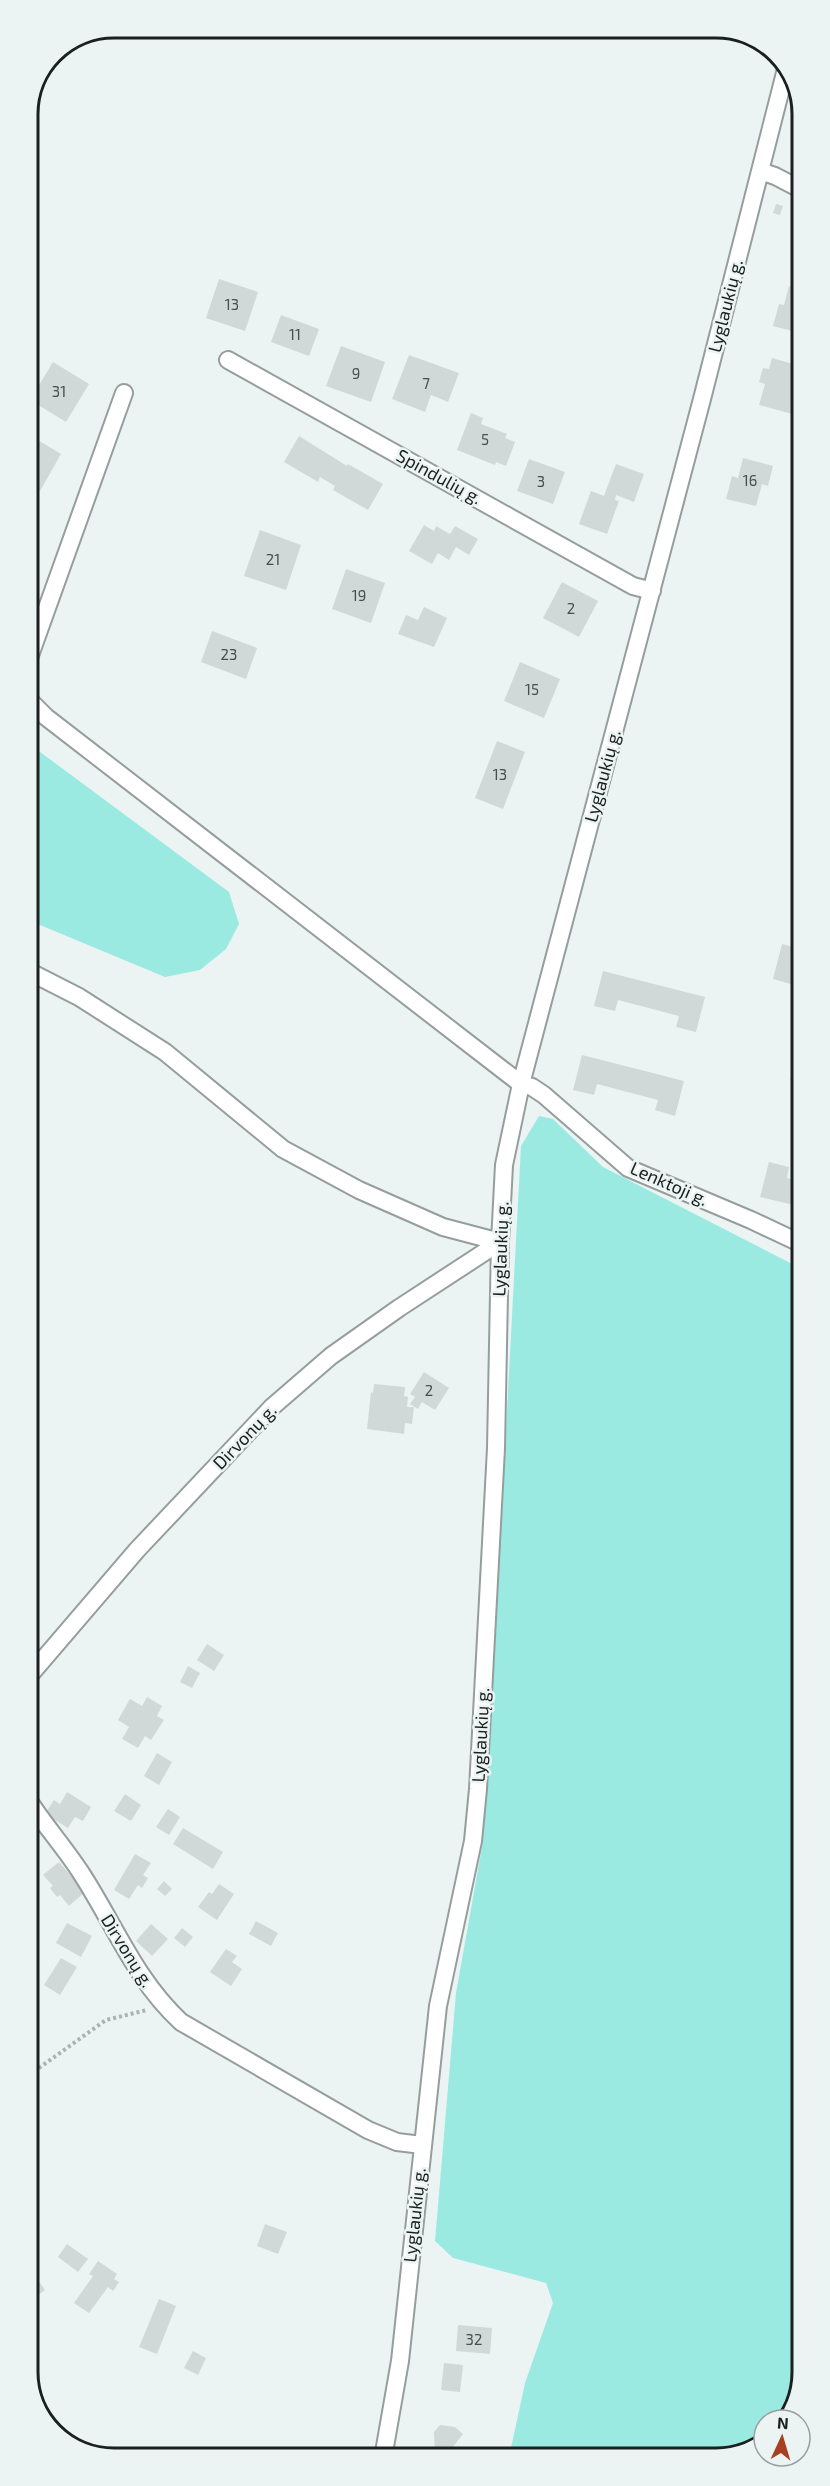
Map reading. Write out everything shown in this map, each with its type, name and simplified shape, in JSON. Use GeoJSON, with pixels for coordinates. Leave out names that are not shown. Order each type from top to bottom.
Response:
{"type":"FeatureCollection","features":[{"type":"Feature","properties":{"kind":"street","name":"Lyglaukių g."},"geometry":{"type":"LineString","coordinates":[[385,2448],[400,2361],[438,2006],[473,1841],[478,1789],[496,1448],[500,1242],[504,1165],[521,1084],[652,591],[784,78]]}},
{"type":"Feature","properties":{"kind":"street"},"geometry":{"type":"LineString","coordinates":[[760,171],[792,185]]}},
{"type":"Feature","properties":{"kind":"street","name":"Spindulių g."},"geometry":{"type":"LineString","coordinates":[[228,360],[633,586],[652,591]]}},
{"type":"Feature","properties":{"kind":"street"},"geometry":{"type":"LineString","coordinates":[[38,633],[124,393]]}},
{"type":"Feature","properties":{"kind":"street","name":"Lenktoji g."},"geometry":{"type":"LineString","coordinates":[[38,709],[521,1084],[532,1087],[544,1095],[628,1168],[792,1240]]}},
{"type":"Feature","properties":{"kind":"street"},"geometry":{"type":"LineString","coordinates":[[38,975],[79,998],[165,1052],[283,1149],[359,1190],[443,1227],[500,1242]]}},
{"type":"Feature","properties":{"kind":"street","name":"Dirvonų g."},"geometry":{"type":"LineString","coordinates":[[38,1666],[137,1550],[272,1407],[331,1356],[500,1242]]}},
{"type":"Feature","properties":{"kind":"street","name":"Dirvonų g."},"geometry":{"type":"LineString","coordinates":[[38,1813],[81,1873],[125,1951],[161,2003]]}},
{"type":"Feature","properties":{"kind":"street"},"geometry":{"type":"LineString","coordinates":[[161,2003],[190,2027],[368,2130],[397,2142],[422,2145]]}},
{"type":"Feature","properties":{"kind":"path","name":"Dirvonų g."},"geometry":{"type":"LineString","coordinates":[[38,2069],[106,2020],[144,2011],[161,2003]]}},
{"type":"Feature","properties":{"kind":"shaded area"},"geometry":{"type":"Polygon","coordinates":[[[38,750],[229,892],[239,924],[226,949],[200,970],[165,977],[38,924],[38,750]]]}},
{"type":"Feature","properties":{"kind":"shaded area"},"geometry":{"type":"Polygon","coordinates":[[[539,1116],[553,1119],[603,1167],[792,1264],[792,2383],[784,2408],[752,2408],[752,2440],[737,2446],[727,2448],[511,2448],[525,2383],[553,2303],[546,2283],[453,2258],[435,2241],[456,1993],[482,1847],[521,1146],[539,1116]]]}},
{"type":"Feature","properties":{"kind":"building"},"geometry":{"type":"Polygon","coordinates":[[[776,204],[783,206],[780,215],[773,213],[776,204]]]}},
{"type":"Feature","properties":{"kind":"building"},"geometry":{"type":"Polygon","coordinates":[[[219,279],[258,292],[245,331],[206,318],[219,279]]]}},
{"type":"Feature","properties":{"kind":"building"},"geometry":{"type":"Polygon","coordinates":[[[789,286],[792,287],[792,331],[773,326],[779,304],[784,305],[789,286]]]}},
{"type":"Feature","properties":{"kind":"building"},"geometry":{"type":"Polygon","coordinates":[[[281,315],[319,329],[309,356],[271,342],[281,315]]]}},
{"type":"Feature","properties":{"kind":"building"},"geometry":{"type":"Polygon","coordinates":[[[341,346],[385,362],[371,402],[326,386],[341,346]]]}},
{"type":"Feature","properties":{"kind":"building"},"geometry":{"type":"Polygon","coordinates":[[[409,355],[459,373],[448,402],[431,395],[425,412],[392,399],[409,355]]]}},
{"type":"Feature","properties":{"kind":"building"},"geometry":{"type":"Polygon","coordinates":[[[772,358],[792,364],[792,414],[759,405],[765,384],[759,382],[763,368],[769,369],[772,358]]]}},
{"type":"Feature","properties":{"kind":"building"},"geometry":{"type":"Polygon","coordinates":[[[53,362],[89,384],[66,422],[38,405],[38,387],[53,362]]]}},
{"type":"Feature","properties":{"kind":"building"},"geometry":{"type":"Polygon","coordinates":[[[471,413],[483,418],[481,424],[507,434],[505,438],[515,442],[506,466],[496,462],[495,465],[457,450],[471,413]]]}},
{"type":"Feature","properties":{"kind":"building"},"geometry":{"type":"Polygon","coordinates":[[[299,436],[347,466],[348,464],[383,484],[368,510],[333,490],[335,486],[320,477],[318,482],[284,462],[299,436]]]}},
{"type":"Feature","properties":{"kind":"building"},"geometry":{"type":"Polygon","coordinates":[[[38,440],[61,454],[40,491],[38,490],[38,440]]]}},
{"type":"Feature","properties":{"kind":"building"},"geometry":{"type":"Polygon","coordinates":[[[743,458],[773,466],[768,486],[762,484],[756,506],[726,499],[732,476],[738,478],[743,458]]]}},
{"type":"Feature","properties":{"kind":"building"},"geometry":{"type":"Polygon","coordinates":[[[529,459],[565,472],[553,504],[517,491],[529,459]]]}},
{"type":"Feature","properties":{"kind":"building"},"geometry":{"type":"Polygon","coordinates":[[[616,464],[644,474],[634,502],[616,495],[615,500],[619,501],[607,534],[579,524],[591,491],[604,496],[616,464]]]}},
{"type":"Feature","properties":{"kind":"building"},"geometry":{"type":"Polygon","coordinates":[[[424,525],[434,531],[436,526],[450,534],[455,526],[478,539],[469,555],[456,547],[449,560],[438,553],[432,564],[409,551],[424,525]]]}},
{"type":"Feature","properties":{"kind":"building"},"geometry":{"type":"Polygon","coordinates":[[[260,530],[301,545],[286,590],[244,576],[260,530]]]}},
{"type":"Feature","properties":{"kind":"building"},"geometry":{"type":"Polygon","coordinates":[[[346,569],[385,583],[371,623],[332,609],[346,569]]]}},
{"type":"Feature","properties":{"kind":"building"},"geometry":{"type":"Polygon","coordinates":[[[562,582],[598,601],[579,637],[543,618],[562,582]]]}},
{"type":"Feature","properties":{"kind":"building"},"geometry":{"type":"Polygon","coordinates":[[[424,607],[447,618],[434,647],[398,634],[406,615],[418,620],[424,607]]]}},
{"type":"Feature","properties":{"kind":"building"},"geometry":{"type":"Polygon","coordinates":[[[212,631],[257,648],[246,679],[201,662],[212,631]]]}},
{"type":"Feature","properties":{"kind":"building"},"geometry":{"type":"Polygon","coordinates":[[[520,662],[560,679],[544,718],[504,701],[520,662]]]}},
{"type":"Feature","properties":{"kind":"building"},"geometry":{"type":"Polygon","coordinates":[[[497,741],[525,752],[503,809],[475,798],[497,741]]]}},
{"type":"Feature","properties":{"kind":"building"},"geometry":{"type":"Polygon","coordinates":[[[782,944],[792,947],[792,984],[773,979],[782,944]]]}},
{"type":"Feature","properties":{"kind":"building"},"geometry":{"type":"Polygon","coordinates":[[[603,971],[705,997],[696,1032],[676,1027],[679,1016],[618,1000],[615,1011],[594,1006],[603,971]]]}},
{"type":"Feature","properties":{"kind":"building"},"geometry":{"type":"Polygon","coordinates":[[[582,1055],[684,1081],[675,1116],[655,1110],[658,1100],[597,1084],[594,1095],[573,1090],[582,1055]]]}},
{"type":"Feature","properties":{"kind":"building"},"geometry":{"type":"Polygon","coordinates":[[[769,1162],[789,1167],[787,1178],[792,1179],[792,1205],[760,1197],[769,1162]]]}},
{"type":"Feature","properties":{"kind":"building"},"geometry":{"type":"Polygon","coordinates":[[[424,1372],[449,1388],[435,1410],[422,1402],[418,1409],[410,1404],[415,1397],[410,1394],[424,1372]]]}},
{"type":"Feature","properties":{"kind":"building"},"geometry":{"type":"Polygon","coordinates":[[[374,1384],[405,1387],[404,1396],[408,1397],[407,1407],[414,1407],[412,1424],[405,1423],[404,1434],[367,1429],[374,1384]]]}},
{"type":"Feature","properties":{"kind":"building"},"geometry":{"type":"Polygon","coordinates":[[[207,1644],[224,1655],[214,1671],[197,1660],[207,1644]]]}},
{"type":"Feature","properties":{"kind":"building"},"geometry":{"type":"Polygon","coordinates":[[[188,1666],[200,1673],[192,1688],[180,1682],[188,1666]]]}},
{"type":"Feature","properties":{"kind":"building"},"geometry":{"type":"Polygon","coordinates":[[[147,1697],[162,1706],[157,1716],[164,1720],[151,1740],[145,1736],[138,1748],[122,1739],[129,1727],[118,1720],[130,1699],[142,1706],[147,1697]]]}},
{"type":"Feature","properties":{"kind":"building"},"geometry":{"type":"Polygon","coordinates":[[[157,1753],[172,1762],[159,1785],[144,1776],[157,1753]]]}},
{"type":"Feature","properties":{"kind":"building"},"geometry":{"type":"Polygon","coordinates":[[[67,1792],[91,1807],[83,1821],[75,1817],[68,1828],[45,1814],[54,1800],[60,1804],[67,1792]]]}},
{"type":"Feature","properties":{"kind":"building"},"geometry":{"type":"Polygon","coordinates":[[[125,1794],[141,1805],[131,1821],[114,1811],[125,1794]]]}},
{"type":"Feature","properties":{"kind":"building"},"geometry":{"type":"Polygon","coordinates":[[[168,1809],[180,1817],[169,1835],[156,1827],[168,1809]]]}},
{"type":"Feature","properties":{"kind":"building"},"geometry":{"type":"Polygon","coordinates":[[[183,1828],[223,1852],[213,1869],[173,1844],[183,1828]]]}},
{"type":"Feature","properties":{"kind":"building"},"geometry":{"type":"Polygon","coordinates":[[[135,1854],[151,1863],[143,1875],[148,1878],[142,1888],[138,1885],[129,1899],[114,1890],[135,1854]]]}},
{"type":"Feature","properties":{"kind":"building"},"geometry":{"type":"Polygon","coordinates":[[[59,1862],[85,1892],[69,1906],[60,1895],[57,1897],[50,1888],[53,1886],[43,1875],[59,1862]]]}},
{"type":"Feature","properties":{"kind":"building"},"geometry":{"type":"Polygon","coordinates":[[[164,1881],[172,1889],[165,1896],[157,1889],[164,1881]]]}},
{"type":"Feature","properties":{"kind":"building"},"geometry":{"type":"Polygon","coordinates":[[[219,1884],[234,1894],[217,1920],[198,1907],[209,1892],[212,1894],[219,1884]]]}},
{"type":"Feature","properties":{"kind":"building"},"geometry":{"type":"Polygon","coordinates":[[[256,1921],[278,1933],[271,1946],[249,1934],[256,1921]]]}},
{"type":"Feature","properties":{"kind":"building"},"geometry":{"type":"Polygon","coordinates":[[[67,1923],[92,1936],[81,1957],[56,1943],[67,1923]]]}},
{"type":"Feature","properties":{"kind":"building"},"geometry":{"type":"Polygon","coordinates":[[[151,1924],[168,1939],[152,1956],[136,1941],[151,1924]]]}},
{"type":"Feature","properties":{"kind":"building"},"geometry":{"type":"Polygon","coordinates":[[[182,1928],[193,1937],[185,1947],[174,1938],[182,1928]]]}},
{"type":"Feature","properties":{"kind":"building"},"geometry":{"type":"Polygon","coordinates":[[[226,1949],[237,1956],[232,1962],[242,1969],[231,1986],[210,1972],[226,1949]]]}},
{"type":"Feature","properties":{"kind":"building"},"geometry":{"type":"Polygon","coordinates":[[[61,1958],[77,1967],[60,1995],[44,1985],[61,1958]]]}},
{"type":"Feature","properties":{"kind":"building"},"geometry":{"type":"Polygon","coordinates":[[[265,2224],[287,2232],[278,2254],[257,2246],[265,2224]]]}},
{"type":"Feature","properties":{"kind":"building"},"geometry":{"type":"Polygon","coordinates":[[[67,2244],[88,2259],[78,2272],[58,2257],[67,2244]]]}},
{"type":"Feature","properties":{"kind":"building"},"geometry":{"type":"Polygon","coordinates":[[[98,2261],[117,2274],[114,2279],[119,2282],[113,2291],[108,2287],[89,2313],[74,2303],[93,2276],[89,2274],[98,2261]]]}},
{"type":"Feature","properties":{"kind":"building"},"geometry":{"type":"Polygon","coordinates":[[[38,2280],[45,2290],[38,2295],[38,2280]]]}},
{"type":"Feature","properties":{"kind":"building"},"geometry":{"type":"Polygon","coordinates":[[[159,2299],[176,2306],[157,2354],[139,2347],[159,2299]]]}},
{"type":"Feature","properties":{"kind":"building"},"geometry":{"type":"Polygon","coordinates":[[[458,2325],[492,2328],[490,2354],[456,2351],[458,2325]]]}},
{"type":"Feature","properties":{"kind":"building"},"geometry":{"type":"Polygon","coordinates":[[[193,2351],[206,2358],[198,2375],[184,2368],[193,2351]]]}},
{"type":"Feature","properties":{"kind":"building"},"geometry":{"type":"Polygon","coordinates":[[[444,2363],[463,2365],[460,2392],[441,2390],[444,2363]]]}},
{"type":"Feature","properties":{"kind":"building"},"geometry":{"type":"Polygon","coordinates":[[[440,2425],[455,2427],[463,2434],[452,2448],[435,2448],[434,2432],[440,2425]]]}}]}
